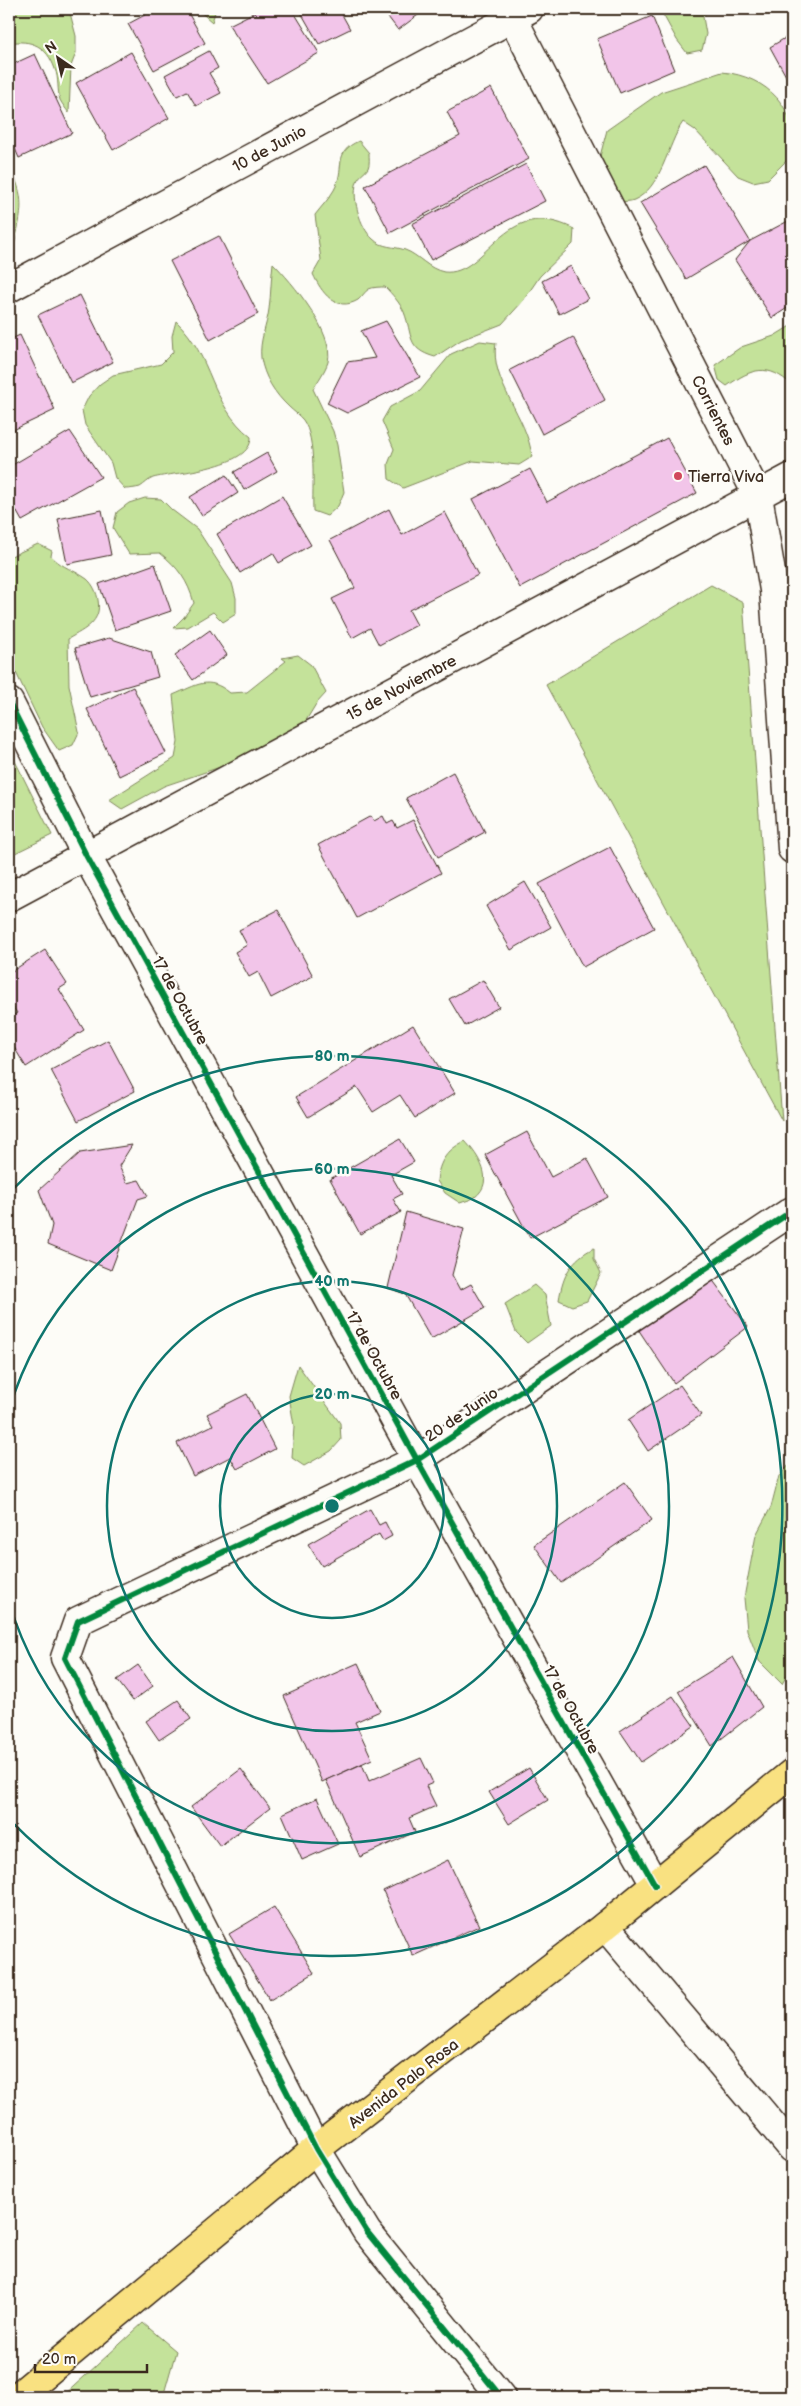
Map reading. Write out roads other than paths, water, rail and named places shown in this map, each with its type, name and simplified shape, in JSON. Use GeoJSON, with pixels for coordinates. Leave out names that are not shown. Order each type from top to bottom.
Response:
{"type":"FeatureCollection","features":[{"type":"Feature","properties":{"kind":"main road","name":"Avenida Palo Rosa"},"geometry":{"type":"LineString","coordinates":[[17,2397],[316,2149],[605,1926],[792,1773]]}},
{"type":"Feature","properties":{"kind":"street","name":"10 de Junio"},"geometry":{"type":"LineString","coordinates":[[9,288],[517,12]]}},
{"type":"Feature","properties":{"kind":"street","name":"Corrientes"},"geometry":{"type":"LineString","coordinates":[[517,12],[758,496],[774,590],[792,849]]}},
{"type":"Feature","properties":{"kind":"street","name":"15 de Noviembre"},"geometry":{"type":"LineString","coordinates":[[9,897],[792,477]]}},
{"type":"Feature","properties":{"kind":"street","name":"17 de Octubre"},"geometry":{"type":"LineString","coordinates":[[9,702],[86,855],[417,1460],[655,1885]]}},
{"type":"Feature","properties":{"kind":"street","name":"20 de Junio"},"geometry":{"type":"LineString","coordinates":[[316,2149],[65,1658],[78,1621],[417,1460],[792,1211]]}},
{"type":"Feature","properties":{"kind":"street"},"geometry":{"type":"LineString","coordinates":[[605,1926],[792,2148]]}},
{"type":"Feature","properties":{"kind":"street"},"geometry":{"type":"LineString","coordinates":[[316,2149],[367,2232],[501,2397]]}},
{"type":"Feature","properties":{"kind":"place","name":"Tierra Viva"},"geometry":{"type":"Point","coordinates":[678,476]}}]}
